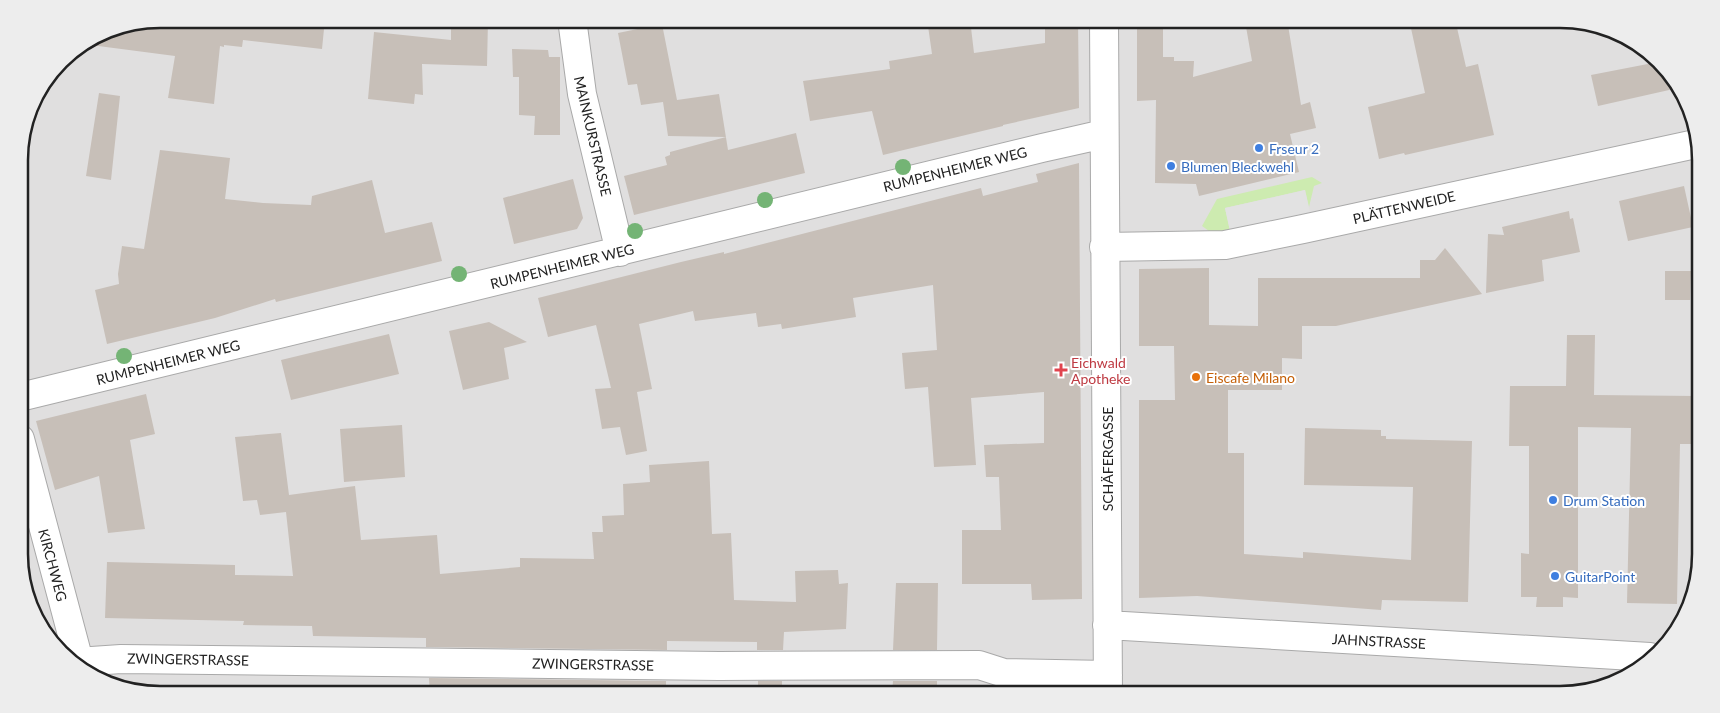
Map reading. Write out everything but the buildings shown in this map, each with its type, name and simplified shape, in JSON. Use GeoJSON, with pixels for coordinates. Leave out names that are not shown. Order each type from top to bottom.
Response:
{"type":"FeatureCollection","features":[{"type":"Feature","properties":{"kind":"street","name":"MAINKURSTRASSE"},"geometry":{"type":"LineString","coordinates":[[573,28],[582,94],[620,252]]}},
{"type":"Feature","properties":{"kind":"street","name":"SCHÄFERGASSE"},"geometry":{"type":"LineString","coordinates":[[1104,28],[1108,684]]}},
{"type":"Feature","properties":{"kind":"street","name":"RUMPENHEIMER WEG"},"geometry":{"type":"LineString","coordinates":[[28,395],[1048,146],[1104,134]]}},
{"type":"Feature","properties":{"kind":"street","name":"PLÄTTENWEIDE"},"geometry":{"type":"LineString","coordinates":[[1104,248],[1224,245],[1691,144]]}},
{"type":"Feature","properties":{"kind":"street","name":"KIRCHWEG"},"geometry":{"type":"LineString","coordinates":[[28,470],[77,656]]}},
{"type":"Feature","properties":{"kind":"street","name":"JAHNSTRASSE"},"geometry":{"type":"LineString","coordinates":[[1107,625],[1643,657]]}},
{"type":"Feature","properties":{"kind":"street","name":"ZWINGERSTRASSE"},"geometry":{"type":"LineString","coordinates":[[83,661],[121,659],[719,666],[979,665],[1004,673],[1108,684]]}},
{"type":"Feature","properties":{"kind":"shaded area"},"geometry":{"type":"Polygon","coordinates":[[[1561,28],[1603,34],[1634,50],[1660,72],[1675,93],[1688,125],[1691,142],[1692,554],[1686,596],[1670,627],[1648,653],[1627,668],[1611,675],[1595,681],[1570,685],[159,686],[117,679],[86,663],[60,641],[41,612],[30,580],[28,554],[28,150],[32,125],[41,101],[66,66],[101,41],[117,34],[142,29],[1561,28]]]}},
{"type":"Feature","properties":{"kind":"shaded area"},"geometry":{"type":"Polygon","coordinates":[[[1305,190],[1310,213],[1230,231],[1225,208],[1305,190]]]}},
{"type":"Feature","properties":{"kind":"green space"},"geometry":{"type":"Polygon","coordinates":[[[1312,177],[1322,183],[1314,186],[1309,207],[1305,190],[1225,208],[1230,231],[1209,231],[1202,226],[1217,199],[1312,177]]]}},
{"type":"Feature","properties":{"kind":"place","name":"Frseur 2"},"geometry":{"type":"Point","coordinates":[1259,148]}},
{"type":"Feature","properties":{"kind":"place","name":"Blumen Bleckwehl"},"geometry":{"type":"Point","coordinates":[1171,166]}},
{"type":"Feature","properties":{"kind":"place","name":"Eichwald Apotheke"},"geometry":{"type":"Point","coordinates":[1061,370]}},
{"type":"Feature","properties":{"kind":"place","name":"Eiscafe Milano"},"geometry":{"type":"Point","coordinates":[1196,377]}},
{"type":"Feature","properties":{"kind":"place","name":"Drum Station"},"geometry":{"type":"Point","coordinates":[1553,500]}},
{"type":"Feature","properties":{"kind":"place","name":"GuitarPoint"},"geometry":{"type":"Point","coordinates":[1555,576]}}]}
